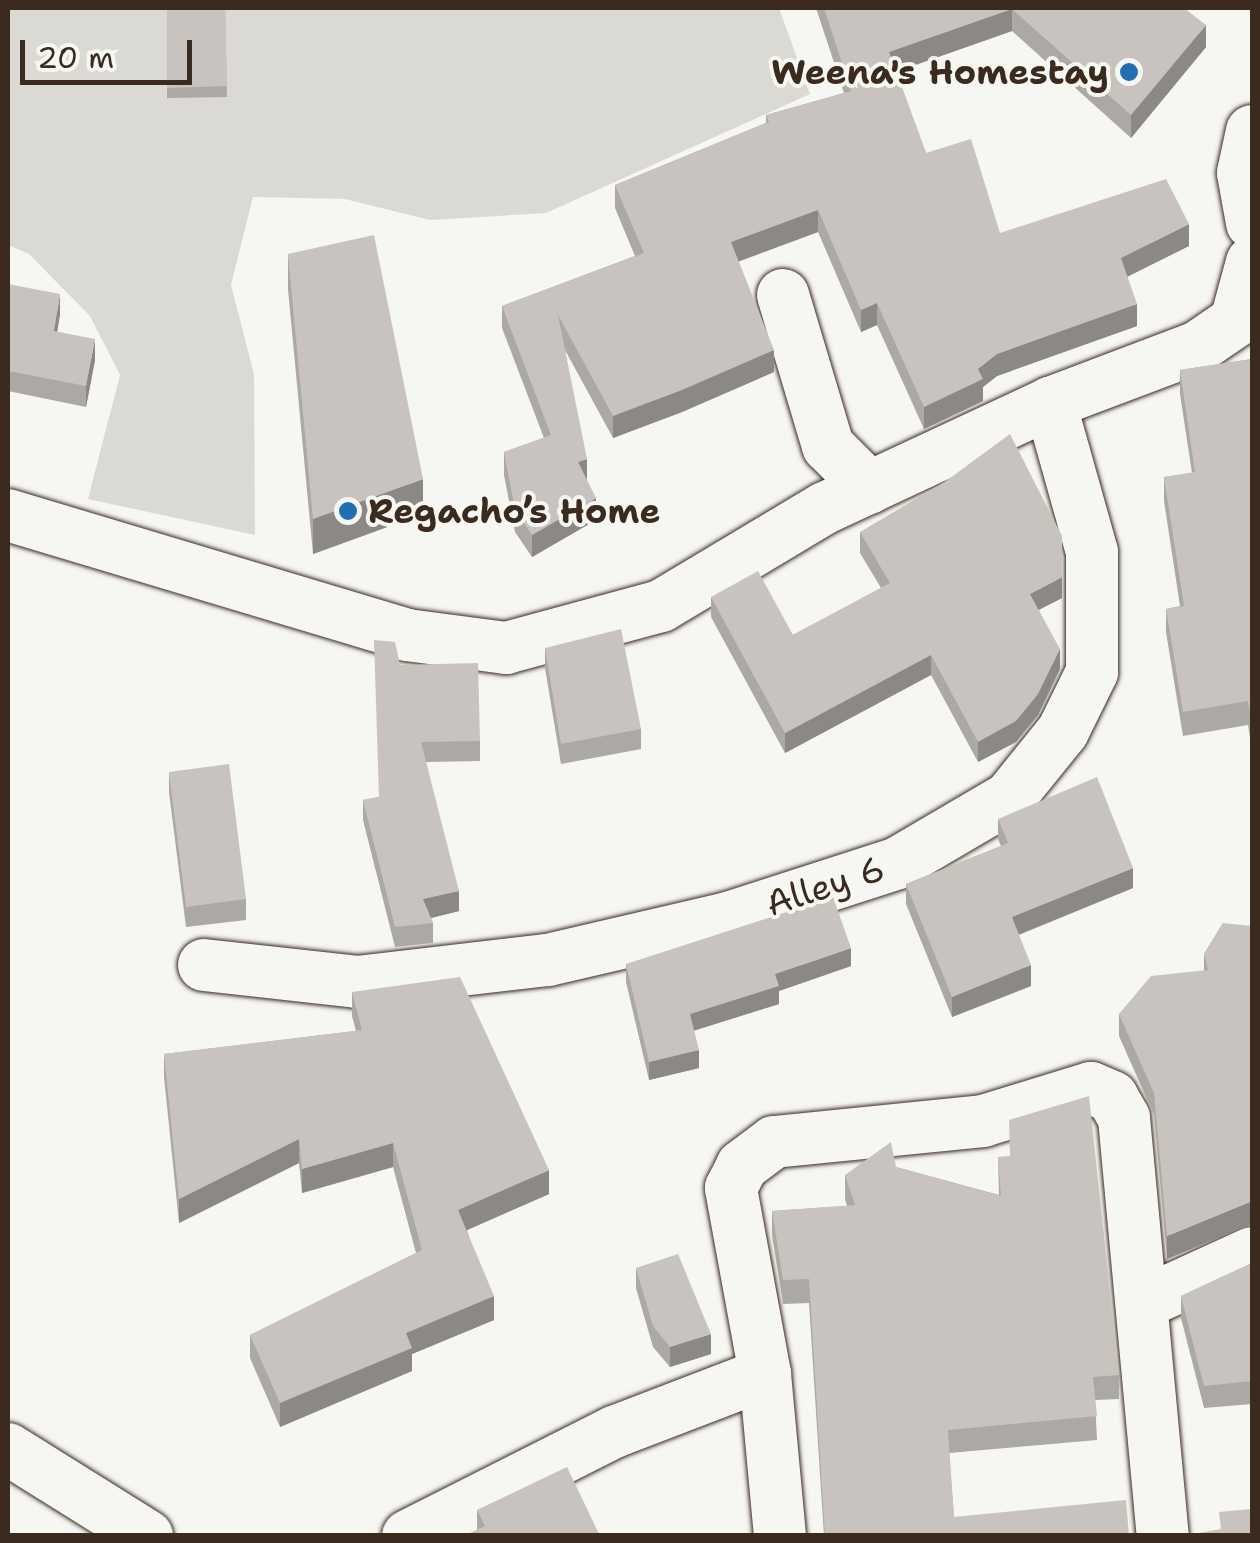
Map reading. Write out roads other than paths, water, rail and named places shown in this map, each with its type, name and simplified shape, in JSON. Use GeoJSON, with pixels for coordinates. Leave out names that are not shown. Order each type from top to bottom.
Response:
{"type":"FeatureCollection","features":[{"type":"Feature","properties":{"kind":"street"},"geometry":{"type":"LineString","coordinates":[[1252,131],[1243,172],[1252,223]]}},
{"type":"Feature","properties":{"kind":"street"},"geometry":{"type":"LineString","coordinates":[[8,515],[407,635],[506,648],[661,606],[870,488],[1050,403],[1244,328],[1252,262]]}},
{"type":"Feature","properties":{"kind":"street"},"geometry":{"type":"LineString","coordinates":[[783,296],[828,446],[870,488]]}},
{"type":"Feature","properties":{"kind":"street","name":"Alley 6"},"geometry":{"type":"LineString","coordinates":[[204,965],[357,982],[548,960],[898,863],[1009,798],[1063,731],[1092,672],[1092,552],[1050,403]]}},
{"type":"Feature","properties":{"kind":"street"},"geometry":{"type":"LineString","coordinates":[[780,1536],[765,1374],[730,1188],[774,1142],[982,1121],[1068,1092],[1102,1092],[1124,1118],[1147,1302],[1163,1536]]}},
{"type":"Feature","properties":{"kind":"street"},"geometry":{"type":"LineString","coordinates":[[1147,1302],[1252,1253]]}},
{"type":"Feature","properties":{"kind":"street"},"geometry":{"type":"LineString","coordinates":[[408,1536],[614,1432],[765,1374]]}},
{"type":"Feature","properties":{"kind":"street"},"geometry":{"type":"LineString","coordinates":[[8,1449],[147,1536]]}},
{"type":"Feature","properties":{"kind":"place","name":"Weena's Homestay"},"geometry":{"type":"Point","coordinates":[1129,72]}},
{"type":"Feature","properties":{"kind":"place","name":"Regacho’s Home"},"geometry":{"type":"Point","coordinates":[348,511]}}]}
